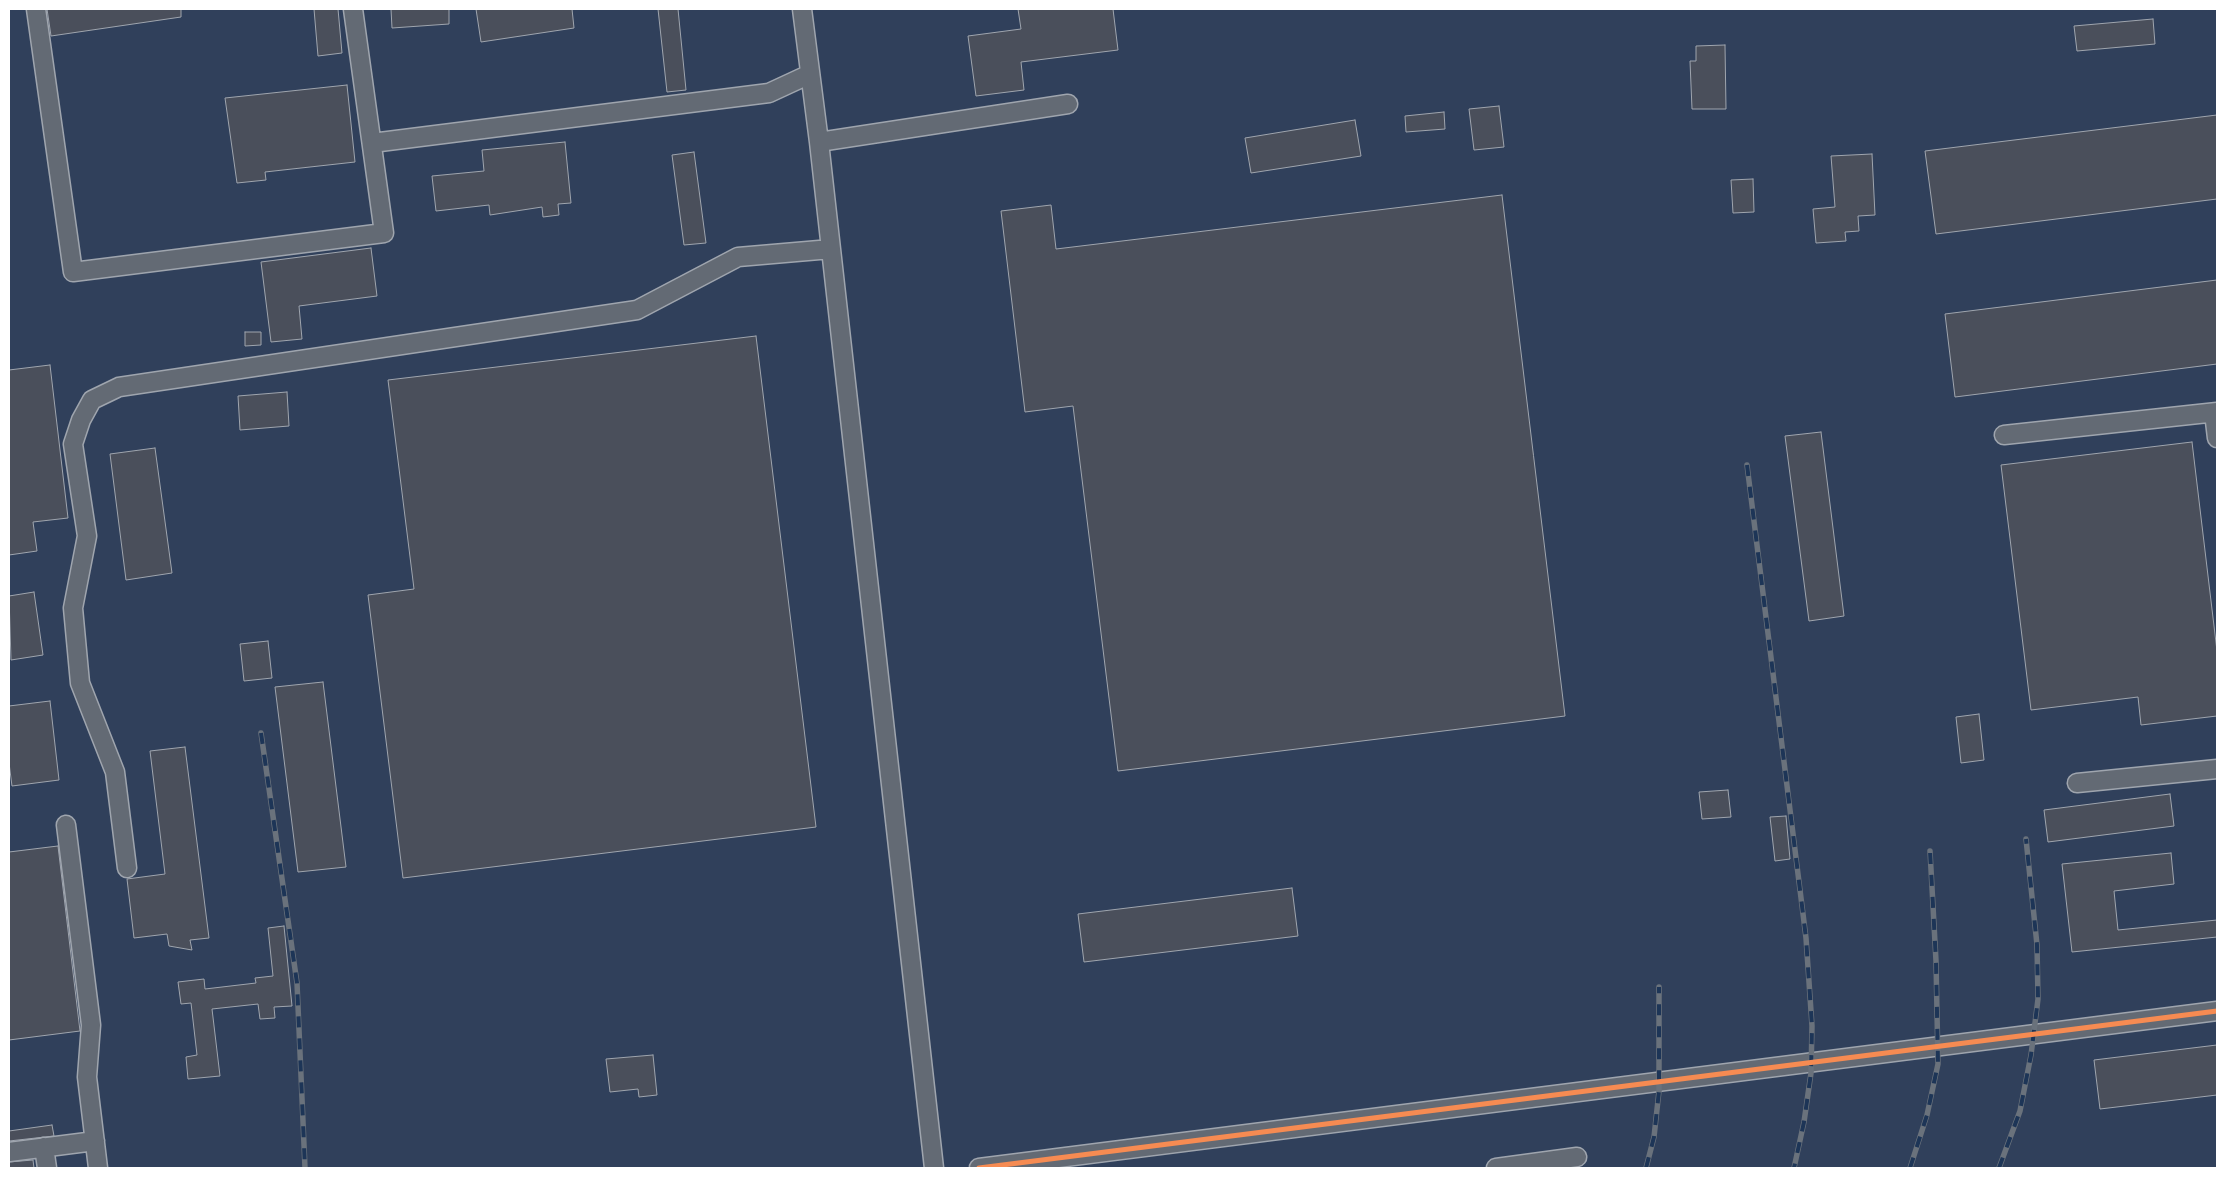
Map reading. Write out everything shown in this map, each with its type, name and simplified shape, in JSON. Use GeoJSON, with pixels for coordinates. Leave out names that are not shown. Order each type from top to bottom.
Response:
{"type":"FeatureCollection","features":[{"type":"Feature","properties":{"kind":"street"},"geometry":{"type":"LineString","coordinates":[[36,9],[72,272],[384,233],[353,9]]}},
{"type":"Feature","properties":{"kind":"street"},"geometry":{"type":"LineString","coordinates":[[802,9],[819,142],[934,1168]]}},
{"type":"Feature","properties":{"kind":"street"},"geometry":{"type":"LineString","coordinates":[[372,143],[769,93],[810,74]]}},
{"type":"Feature","properties":{"kind":"street"},"geometry":{"type":"LineString","coordinates":[[819,142],[1068,104]]}},
{"type":"Feature","properties":{"kind":"street"},"geometry":{"type":"LineString","coordinates":[[127,868],[116,772],[80,683],[73,608],[87,536],[73,444],[81,420],[92,400],[119,387],[637,310],[738,257],[831,249]]}},
{"type":"Feature","properties":{"kind":"street"},"geometry":{"type":"LineString","coordinates":[[2004,435],[2216,412],[2217,438]]}},
{"type":"Feature","properties":{"kind":"street"},"geometry":{"type":"LineString","coordinates":[[2077,783],[2217,769]]}},
{"type":"Feature","properties":{"kind":"street"},"geometry":{"type":"LineString","coordinates":[[66,826],[90,1025],[87,1077],[98,1168]]}},
{"type":"Feature","properties":{"kind":"street"},"geometry":{"type":"LineString","coordinates":[[979,1168],[2217,1011]]}},
{"type":"Feature","properties":{"kind":"street"},"geometry":{"type":"LineString","coordinates":[[9,1152],[95,1141]]}},
{"type":"Feature","properties":{"kind":"street"},"geometry":{"type":"LineString","coordinates":[[44,1147],[47,1168]]}},
{"type":"Feature","properties":{"kind":"street"},"geometry":{"type":"LineString","coordinates":[[1496,1168],[1577,1157]]}},
{"type":"Feature","properties":{"kind":"shaded area"},"geometry":{"type":"Polygon","coordinates":[[[9,9],[2217,9],[2217,1168],[9,1168],[9,9]]]}},
{"type":"Feature","properties":{"kind":"building"},"geometry":{"type":"Polygon","coordinates":[[[47,9],[181,9],[181,17],[51,36],[47,9]]]}},
{"type":"Feature","properties":{"kind":"building"},"geometry":{"type":"Polygon","coordinates":[[[314,9],[338,9],[342,53],[318,56],[314,9]]]}},
{"type":"Feature","properties":{"kind":"building"},"geometry":{"type":"Polygon","coordinates":[[[391,9],[449,9],[449,24],[392,28],[391,9]]]}},
{"type":"Feature","properties":{"kind":"building"},"geometry":{"type":"Polygon","coordinates":[[[476,9],[572,9],[574,28],[481,42],[476,9]]]}},
{"type":"Feature","properties":{"kind":"building"},"geometry":{"type":"Polygon","coordinates":[[[658,9],[678,9],[686,90],[667,92],[658,9]]]}},
{"type":"Feature","properties":{"kind":"building"},"geometry":{"type":"Polygon","coordinates":[[[1018,9],[1113,9],[1118,50],[1021,62],[1024,90],[976,96],[968,36],[1021,29],[1018,9]]]}},
{"type":"Feature","properties":{"kind":"building"},"geometry":{"type":"Polygon","coordinates":[[[2153,19],[2155,44],[2077,51],[2074,26],[2153,19]]]}},
{"type":"Feature","properties":{"kind":"building"},"geometry":{"type":"Polygon","coordinates":[[[1725,45],[1726,109],[1692,109],[1690,61],[1696,61],[1696,46],[1725,45]]]}},
{"type":"Feature","properties":{"kind":"building"},"geometry":{"type":"Polygon","coordinates":[[[347,85],[355,162],[265,172],[266,180],[237,183],[225,98],[347,85]]]}},
{"type":"Feature","properties":{"kind":"building"},"geometry":{"type":"Polygon","coordinates":[[[1499,106],[1504,147],[1474,150],[1469,109],[1499,106]]]}},
{"type":"Feature","properties":{"kind":"building"},"geometry":{"type":"Polygon","coordinates":[[[1444,112],[1445,129],[1406,132],[1405,116],[1444,112]]]}},
{"type":"Feature","properties":{"kind":"building"},"geometry":{"type":"Polygon","coordinates":[[[2217,115],[2217,199],[1936,234],[1925,151],[2217,115]]]}},
{"type":"Feature","properties":{"kind":"building"},"geometry":{"type":"Polygon","coordinates":[[[1355,120],[1361,156],[1251,173],[1245,138],[1355,120]]]}},
{"type":"Feature","properties":{"kind":"building"},"geometry":{"type":"Polygon","coordinates":[[[565,142],[571,203],[558,204],[559,215],[543,217],[542,207],[490,215],[489,205],[436,211],[432,176],[484,171],[482,150],[565,142]]]}},
{"type":"Feature","properties":{"kind":"building"},"geometry":{"type":"Polygon","coordinates":[[[694,152],[706,243],[684,245],[672,155],[694,152]]]}},
{"type":"Feature","properties":{"kind":"building"},"geometry":{"type":"Polygon","coordinates":[[[1872,154],[1875,215],[1858,216],[1859,231],[1845,232],[1846,241],[1816,243],[1813,209],[1835,207],[1831,156],[1872,154]]]}},
{"type":"Feature","properties":{"kind":"building"},"geometry":{"type":"Polygon","coordinates":[[[1753,179],[1754,212],[1733,213],[1731,180],[1753,179]]]}},
{"type":"Feature","properties":{"kind":"building"},"geometry":{"type":"Polygon","coordinates":[[[1502,195],[1565,716],[1118,771],[1073,406],[1025,412],[1001,211],[1051,205],[1056,249],[1502,195]]]}},
{"type":"Feature","properties":{"kind":"building"},"geometry":{"type":"Polygon","coordinates":[[[371,248],[377,296],[299,306],[302,339],[271,342],[261,262],[371,248]]]}},
{"type":"Feature","properties":{"kind":"building"},"geometry":{"type":"Polygon","coordinates":[[[2217,280],[2217,364],[1955,397],[1945,314],[2217,280]]]}},
{"type":"Feature","properties":{"kind":"building"},"geometry":{"type":"Polygon","coordinates":[[[245,332],[261,332],[261,345],[245,346],[245,332]]]}},
{"type":"Feature","properties":{"kind":"building"},"geometry":{"type":"Polygon","coordinates":[[[756,336],[816,827],[403,878],[368,595],[414,589],[388,380],[756,336]]]}},
{"type":"Feature","properties":{"kind":"building"},"geometry":{"type":"Polygon","coordinates":[[[50,365],[68,518],[33,522],[37,551],[9,555],[9,370],[50,365]]]}},
{"type":"Feature","properties":{"kind":"building"},"geometry":{"type":"Polygon","coordinates":[[[287,392],[289,426],[240,430],[238,396],[287,392]]]}},
{"type":"Feature","properties":{"kind":"building"},"geometry":{"type":"Polygon","coordinates":[[[1821,432],[1844,616],[1809,621],[1785,436],[1821,432]]]}},
{"type":"Feature","properties":{"kind":"building"},"geometry":{"type":"Polygon","coordinates":[[[2192,442],[2217,651],[2217,716],[2141,725],[2138,697],[2031,710],[2001,465],[2192,442]]]}},
{"type":"Feature","properties":{"kind":"building"},"geometry":{"type":"Polygon","coordinates":[[[155,448],[172,573],[126,580],[110,454],[155,448]]]}},
{"type":"Feature","properties":{"kind":"building"},"geometry":{"type":"Polygon","coordinates":[[[34,592],[43,655],[11,660],[9,596],[34,592]]]}},
{"type":"Feature","properties":{"kind":"building"},"geometry":{"type":"Polygon","coordinates":[[[268,641],[272,678],[244,681],[240,644],[268,641]]]}},
{"type":"Feature","properties":{"kind":"building"},"geometry":{"type":"Polygon","coordinates":[[[323,682],[346,867],[298,872],[275,687],[323,682]]]}},
{"type":"Feature","properties":{"kind":"building"},"geometry":{"type":"Polygon","coordinates":[[[50,701],[59,780],[12,786],[9,763],[9,706],[50,701]]]}},
{"type":"Feature","properties":{"kind":"building"},"geometry":{"type":"Polygon","coordinates":[[[1979,714],[1984,760],[1961,763],[1956,717],[1979,714]]]}},
{"type":"Feature","properties":{"kind":"building"},"geometry":{"type":"Polygon","coordinates":[[[185,747],[209,938],[190,940],[192,950],[169,946],[167,934],[134,938],[127,879],[165,874],[150,751],[185,747]]]}},
{"type":"Feature","properties":{"kind":"building"},"geometry":{"type":"Polygon","coordinates":[[[1728,790],[1731,817],[1702,819],[1699,792],[1728,790]]]}},
{"type":"Feature","properties":{"kind":"building"},"geometry":{"type":"Polygon","coordinates":[[[2170,794],[2174,826],[2048,842],[2044,810],[2170,794]]]}},
{"type":"Feature","properties":{"kind":"building"},"geometry":{"type":"Polygon","coordinates":[[[1786,816],[1790,859],[1775,861],[1770,817],[1786,816]]]}},
{"type":"Feature","properties":{"kind":"building"},"geometry":{"type":"Polygon","coordinates":[[[58,846],[80,1031],[9,1040],[9,852],[58,846]]]}},
{"type":"Feature","properties":{"kind":"building"},"geometry":{"type":"Polygon","coordinates":[[[2171,853],[2174,884],[2114,891],[2118,930],[2217,920],[2217,937],[2072,952],[2062,864],[2171,853]]]}},
{"type":"Feature","properties":{"kind":"building"},"geometry":{"type":"Polygon","coordinates":[[[1292,888],[1298,936],[1084,962],[1078,914],[1292,888]]]}},
{"type":"Feature","properties":{"kind":"building"},"geometry":{"type":"Polygon","coordinates":[[[284,926],[292,1006],[274,1007],[275,1018],[260,1019],[258,1004],[212,1009],[220,1076],[188,1079],[186,1057],[197,1055],[191,1003],[181,1004],[178,982],[204,979],[205,989],[256,983],[255,978],[273,976],[268,928],[284,926]]]}},
{"type":"Feature","properties":{"kind":"building"},"geometry":{"type":"Polygon","coordinates":[[[2217,1045],[2217,1095],[2100,1109],[2094,1060],[2217,1045]]]}},
{"type":"Feature","properties":{"kind":"building"},"geometry":{"type":"Polygon","coordinates":[[[653,1055],[657,1095],[639,1097],[638,1089],[610,1092],[606,1059],[653,1055]]]}},
{"type":"Feature","properties":{"kind":"building"},"geometry":{"type":"Polygon","coordinates":[[[52,1125],[54,1136],[9,1141],[9,1131],[52,1125]]]}},
{"type":"Feature","properties":{"kind":"building"},"geometry":{"type":"Polygon","coordinates":[[[33,1160],[34,1168],[9,1168],[9,1162],[33,1160]]]}},
{"type":"Feature","properties":{"kind":"railway"},"geometry":{"type":"LineString","coordinates":[[1747,465],[1806,938],[1812,1026],[1811,1073],[1804,1122],[1794,1168]]}},
{"type":"Feature","properties":{"kind":"railway"},"geometry":{"type":"LineString","coordinates":[[261,733],[297,983],[305,1168]]}},
{"type":"Feature","properties":{"kind":"railway"},"geometry":{"type":"LineString","coordinates":[[1999,1168],[2020,1111],[2031,1055],[2038,999],[2037,945],[2026,839]]}},
{"type":"Feature","properties":{"kind":"railway"},"geometry":{"type":"LineString","coordinates":[[1910,1168],[1927,1115],[1938,1064],[1936,961],[1930,851]]}},
{"type":"Feature","properties":{"kind":"railway"},"geometry":{"type":"LineString","coordinates":[[1646,1168],[1654,1137],[1659,1091],[1659,987]]}},
{"type":"Feature","properties":{"kind":"cycle path"},"geometry":{"type":"LineString","coordinates":[[979,1168],[2217,1011]]}}]}
